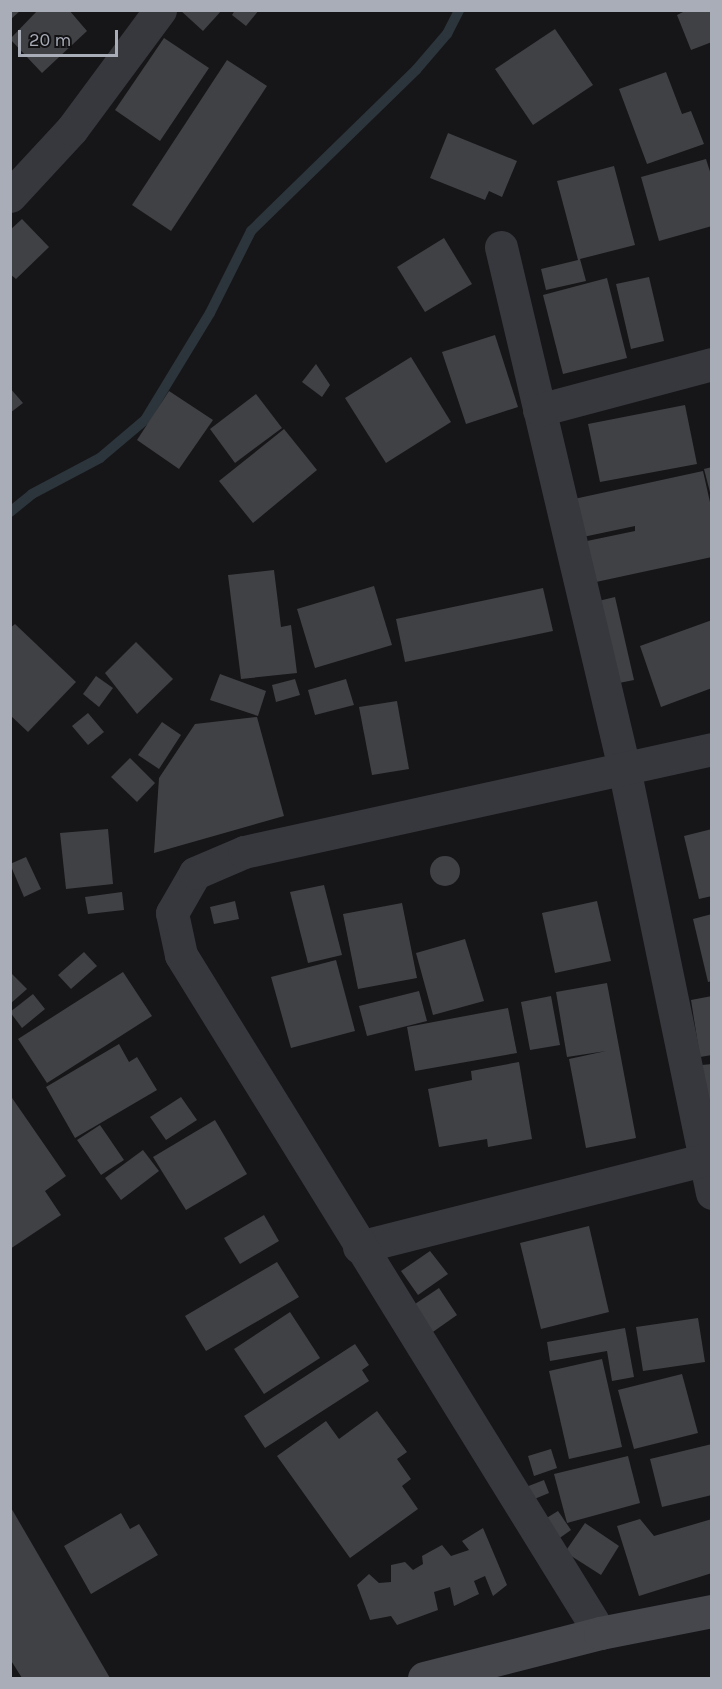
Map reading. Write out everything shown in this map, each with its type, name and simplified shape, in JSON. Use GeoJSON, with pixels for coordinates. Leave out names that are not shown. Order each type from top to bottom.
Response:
{"type":"FeatureCollection","features":[{"type":"Feature","properties":{"kind":"street"},"geometry":{"type":"LineString","coordinates":[[10,196],[72,129],[160,10]]}},
{"type":"Feature","properties":{"kind":"street"},"geometry":{"type":"LineString","coordinates":[[501,247],[624,768],[708,1159],[711,1193]]}},
{"type":"Feature","properties":{"kind":"street"},"geometry":{"type":"LineString","coordinates":[[539,410],[711,364]]}},
{"type":"Feature","properties":{"kind":"street"},"geometry":{"type":"LineString","coordinates":[[600,1633],[359,1247],[181,955],[172,913],[195,873],[244,852],[711,750]]}},
{"type":"Feature","properties":{"kind":"street"},"geometry":{"type":"LineString","coordinates":[[359,1247],[708,1159]]}},
{"type":"Feature","properties":{"kind":"street"},"geometry":{"type":"LineString","coordinates":[[424,1678],[600,1633],[711,1611]]}},
{"type":"Feature","properties":{"kind":"building"},"geometry":{"type":"Polygon","coordinates":[[[10,10],[21,10],[10,20],[10,10]]]}},
{"type":"Feature","properties":{"kind":"building"},"geometry":{"type":"Polygon","coordinates":[[[38,10],[69,10],[87,31],[42,73],[10,39],[38,10]]]}},
{"type":"Feature","properties":{"kind":"building"},"geometry":{"type":"Polygon","coordinates":[[[180,10],[222,10],[203,31],[180,10]]]}},
{"type":"Feature","properties":{"kind":"building"},"geometry":{"type":"Polygon","coordinates":[[[235,10],[259,10],[246,26],[232,15],[235,10]]]}},
{"type":"Feature","properties":{"kind":"building"},"geometry":{"type":"Polygon","coordinates":[[[687,10],[712,10],[712,42],[691,50],[677,15],[687,10]]]}},
{"type":"Feature","properties":{"kind":"building"},"geometry":{"type":"Polygon","coordinates":[[[555,29],[593,85],[533,125],[495,69],[555,29]]]}},
{"type":"Feature","properties":{"kind":"building"},"geometry":{"type":"Polygon","coordinates":[[[164,38],[209,68],[160,141],[115,110],[164,38]]]}},
{"type":"Feature","properties":{"kind":"building"},"geometry":{"type":"Polygon","coordinates":[[[227,60],[267,86],[171,231],[132,205],[227,60]]]}},
{"type":"Feature","properties":{"kind":"building"},"geometry":{"type":"Polygon","coordinates":[[[666,72],[682,114],[691,111],[704,144],[647,164],[619,89],[666,72]]]}},
{"type":"Feature","properties":{"kind":"building"},"geometry":{"type":"Polygon","coordinates":[[[448,133],[517,161],[502,197],[489,191],[485,200],[430,178],[448,133]]]}},
{"type":"Feature","properties":{"kind":"building"},"geometry":{"type":"Polygon","coordinates":[[[706,159],[712,178],[712,226],[659,241],[641,177],[706,159]]]}},
{"type":"Feature","properties":{"kind":"building"},"geometry":{"type":"Polygon","coordinates":[[[614,166],[635,245],[580,259],[586,281],[546,290],[541,269],[578,260],[557,181],[614,166]]]}},
{"type":"Feature","properties":{"kind":"building"},"geometry":{"type":"Polygon","coordinates":[[[22,219],[49,247],[16,279],[10,274],[10,230],[22,219]]]}},
{"type":"Feature","properties":{"kind":"building"},"geometry":{"type":"Polygon","coordinates":[[[444,238],[472,284],[425,312],[397,267],[444,238]]]}},
{"type":"Feature","properties":{"kind":"building"},"geometry":{"type":"Polygon","coordinates":[[[649,277],[664,341],[631,349],[616,284],[649,277]]]}},
{"type":"Feature","properties":{"kind":"building"},"geometry":{"type":"Polygon","coordinates":[[[607,278],[627,358],[563,374],[543,295],[607,278]]]}},
{"type":"Feature","properties":{"kind":"building"},"geometry":{"type":"Polygon","coordinates":[[[495,335],[518,407],[466,424],[442,352],[495,335]]]}},
{"type":"Feature","properties":{"kind":"building"},"geometry":{"type":"Polygon","coordinates":[[[411,357],[451,422],[386,463],[345,398],[411,357]]]}},
{"type":"Feature","properties":{"kind":"building"},"geometry":{"type":"Polygon","coordinates":[[[316,364],[330,385],[322,397],[302,382],[316,364]]]}},
{"type":"Feature","properties":{"kind":"building"},"geometry":{"type":"Polygon","coordinates":[[[10,388],[23,403],[10,413],[10,388]]]}},
{"type":"Feature","properties":{"kind":"building"},"geometry":{"type":"Polygon","coordinates":[[[169,391],[213,420],[179,469],[137,440],[169,391]]]}},
{"type":"Feature","properties":{"kind":"building"},"geometry":{"type":"Polygon","coordinates":[[[256,394],[282,428],[235,463],[210,429],[256,394]]]}},
{"type":"Feature","properties":{"kind":"building"},"geometry":{"type":"Polygon","coordinates":[[[685,405],[697,464],[600,482],[588,424],[685,405]]]}},
{"type":"Feature","properties":{"kind":"building"},"geometry":{"type":"Polygon","coordinates":[[[284,429],[317,470],[253,523],[219,481],[284,429]]]}},
{"type":"Feature","properties":{"kind":"building"},"geometry":{"type":"Polygon","coordinates":[[[712,467],[712,496],[711,496],[704,469],[712,467]]]}},
{"type":"Feature","properties":{"kind":"building"},"geometry":{"type":"Polygon","coordinates":[[[703,471],[712,511],[712,557],[596,582],[587,541],[635,531],[635,526],[583,537],[574,499],[703,471]]]}},
{"type":"Feature","properties":{"kind":"building"},"geometry":{"type":"Polygon","coordinates":[[[274,570],[281,627],[291,625],[297,673],[241,679],[228,575],[274,570]]]}},
{"type":"Feature","properties":{"kind":"building"},"geometry":{"type":"Polygon","coordinates":[[[374,586],[392,645],[315,668],[297,609],[374,586]]]}},
{"type":"Feature","properties":{"kind":"building"},"geometry":{"type":"Polygon","coordinates":[[[543,588],[553,631],[405,662],[396,619],[543,588]]]}},
{"type":"Feature","properties":{"kind":"building"},"geometry":{"type":"Polygon","coordinates":[[[615,597],[634,680],[614,684],[594,602],[615,597]]]}},
{"type":"Feature","properties":{"kind":"building"},"geometry":{"type":"Polygon","coordinates":[[[712,620],[712,688],[661,707],[640,646],[712,620]]]}},
{"type":"Feature","properties":{"kind":"building"},"geometry":{"type":"Polygon","coordinates":[[[15,624],[76,682],[28,732],[10,715],[10,628],[15,624]]]}},
{"type":"Feature","properties":{"kind":"building"},"geometry":{"type":"Polygon","coordinates":[[[136,642],[173,679],[137,714],[105,673],[136,642]]]}},
{"type":"Feature","properties":{"kind":"building"},"geometry":{"type":"Polygon","coordinates":[[[220,674],[266,691],[258,716],[210,700],[220,674]]]}},
{"type":"Feature","properties":{"kind":"building"},"geometry":{"type":"Polygon","coordinates":[[[96,676],[113,688],[99,707],[83,694],[96,676]]]}},
{"type":"Feature","properties":{"kind":"building"},"geometry":{"type":"Polygon","coordinates":[[[295,679],[300,695],[276,702],[272,685],[295,679]]]}},
{"type":"Feature","properties":{"kind":"building"},"geometry":{"type":"Polygon","coordinates":[[[346,679],[354,705],[315,715],[308,690],[346,679]]]}},
{"type":"Feature","properties":{"kind":"building"},"geometry":{"type":"Polygon","coordinates":[[[397,701],[409,769],[372,775],[359,707],[397,701]]]}},
{"type":"Feature","properties":{"kind":"building"},"geometry":{"type":"Polygon","coordinates":[[[88,713],[104,732],[88,745],[72,726],[88,713]]]}},
{"type":"Feature","properties":{"kind":"building"},"geometry":{"type":"Polygon","coordinates":[[[257,717],[284,816],[154,853],[159,778],[195,724],[257,717]]]}},
{"type":"Feature","properties":{"kind":"building"},"geometry":{"type":"Polygon","coordinates":[[[162,722],[181,735],[159,769],[138,755],[162,722]]]}},
{"type":"Feature","properties":{"kind":"building"},"geometry":{"type":"Polygon","coordinates":[[[130,758],[155,783],[137,802],[111,777],[130,758]]]}},
{"type":"Feature","properties":{"kind":"building"},"geometry":{"type":"Polygon","coordinates":[[[108,829],[113,884],[66,889],[60,833],[108,829]]]}},
{"type":"Feature","properties":{"kind":"building"},"geometry":{"type":"Polygon","coordinates":[[[712,829],[712,896],[699,899],[684,836],[712,829]]]}},
{"type":"Feature","properties":{"kind":"building"},"geometry":{"type":"Polygon","coordinates":[[[445,856],[456,860],[460,871],[456,882],[445,886],[434,882],[430,871],[434,860],[445,856]]]}},
{"type":"Feature","properties":{"kind":"building"},"geometry":{"type":"Polygon","coordinates":[[[26,857],[41,889],[24,897],[10,864],[26,857]]]}},
{"type":"Feature","properties":{"kind":"building"},"geometry":{"type":"Polygon","coordinates":[[[324,885],[342,955],[308,963],[290,892],[324,885]]]}},
{"type":"Feature","properties":{"kind":"building"},"geometry":{"type":"Polygon","coordinates":[[[122,892],[124,910],[88,914],[85,897],[122,892]]]}},
{"type":"Feature","properties":{"kind":"building"},"geometry":{"type":"Polygon","coordinates":[[[235,901],[239,919],[214,924],[210,907],[235,901]]]}},
{"type":"Feature","properties":{"kind":"building"},"geometry":{"type":"Polygon","coordinates":[[[597,901],[611,961],[555,973],[542,913],[597,901]]]}},
{"type":"Feature","properties":{"kind":"building"},"geometry":{"type":"Polygon","coordinates":[[[402,903],[417,978],[358,989],[343,914],[402,903]]]}},
{"type":"Feature","properties":{"kind":"building"},"geometry":{"type":"Polygon","coordinates":[[[712,914],[712,981],[708,982],[693,919],[712,914]]]}},
{"type":"Feature","properties":{"kind":"building"},"geometry":{"type":"Polygon","coordinates":[[[465,939],[484,1001],[433,1015],[416,953],[465,939]]]}},
{"type":"Feature","properties":{"kind":"building"},"geometry":{"type":"Polygon","coordinates":[[[84,952],[97,966],[71,989],[58,975],[84,952]]]}},
{"type":"Feature","properties":{"kind":"building"},"geometry":{"type":"Polygon","coordinates":[[[336,960],[355,1031],[291,1048],[271,977],[336,960]]]}},
{"type":"Feature","properties":{"kind":"building"},"geometry":{"type":"Polygon","coordinates":[[[10,972],[27,989],[10,1004],[10,972]]]}},
{"type":"Feature","properties":{"kind":"building"},"geometry":{"type":"Polygon","coordinates":[[[123,972],[152,1016],[47,1083],[18,1039],[123,972]]]}},
{"type":"Feature","properties":{"kind":"building"},"geometry":{"type":"Polygon","coordinates":[[[607,983],[636,1138],[586,1148],[569,1059],[606,1051],[567,1057],[556,992],[607,983]]]}},
{"type":"Feature","properties":{"kind":"building"},"geometry":{"type":"Polygon","coordinates":[[[419,991],[427,1021],[367,1036],[359,1006],[419,991]]]}},
{"type":"Feature","properties":{"kind":"building"},"geometry":{"type":"Polygon","coordinates":[[[33,994],[45,1009],[22,1028],[10,1012],[33,994]]]}},
{"type":"Feature","properties":{"kind":"building"},"geometry":{"type":"Polygon","coordinates":[[[551,996],[560,1045],[530,1050],[521,1002],[551,996]]]}},
{"type":"Feature","properties":{"kind":"building"},"geometry":{"type":"Polygon","coordinates":[[[712,996],[712,1055],[700,1057],[691,1000],[712,996]]]}},
{"type":"Feature","properties":{"kind":"building"},"geometry":{"type":"Polygon","coordinates":[[[508,1008],[517,1053],[415,1071],[407,1027],[508,1008]]]}},
{"type":"Feature","properties":{"kind":"building"},"geometry":{"type":"Polygon","coordinates":[[[119,1044],[129,1062],[137,1057],[157,1090],[75,1138],[46,1087],[119,1044]]]}},
{"type":"Feature","properties":{"kind":"building"},"geometry":{"type":"Polygon","coordinates":[[[519,1062],[532,1139],[488,1147],[487,1139],[439,1147],[428,1089],[472,1080],[471,1071],[519,1062]]]}},
{"type":"Feature","properties":{"kind":"building"},"geometry":{"type":"Polygon","coordinates":[[[712,1064],[712,1101],[708,1099],[702,1065],[712,1064]]]}},
{"type":"Feature","properties":{"kind":"building"},"geometry":{"type":"Polygon","coordinates":[[[10,1095],[66,1176],[45,1191],[61,1215],[10,1249],[10,1095]]]}},
{"type":"Feature","properties":{"kind":"building"},"geometry":{"type":"Polygon","coordinates":[[[181,1097],[197,1120],[166,1140],[150,1117],[181,1097]]]}},
{"type":"Feature","properties":{"kind":"building"},"geometry":{"type":"Polygon","coordinates":[[[215,1120],[247,1174],[186,1210],[153,1157],[215,1120]]]}},
{"type":"Feature","properties":{"kind":"building"},"geometry":{"type":"Polygon","coordinates":[[[100,1125],[124,1160],[101,1175],[77,1140],[100,1125]]]}},
{"type":"Feature","properties":{"kind":"building"},"geometry":{"type":"Polygon","coordinates":[[[143,1150],[159,1171],[121,1200],[105,1178],[143,1150]]]}},
{"type":"Feature","properties":{"kind":"building"},"geometry":{"type":"Polygon","coordinates":[[[264,1215],[279,1241],[240,1264],[224,1238],[264,1215]]]}},
{"type":"Feature","properties":{"kind":"building"},"geometry":{"type":"Polygon","coordinates":[[[589,1226],[609,1312],[541,1329],[520,1243],[589,1226]]]}},
{"type":"Feature","properties":{"kind":"building"},"geometry":{"type":"Polygon","coordinates":[[[430,1251],[448,1274],[418,1295],[401,1271],[430,1251]]]}},
{"type":"Feature","properties":{"kind":"building"},"geometry":{"type":"Polygon","coordinates":[[[277,1262],[299,1297],[206,1351],[185,1316],[277,1262]]]}},
{"type":"Feature","properties":{"kind":"building"},"geometry":{"type":"Polygon","coordinates":[[[439,1288],[457,1315],[430,1334],[412,1306],[439,1288]]]}},
{"type":"Feature","properties":{"kind":"building"},"geometry":{"type":"Polygon","coordinates":[[[290,1312],[320,1358],[264,1394],[234,1349],[290,1312]]]}},
{"type":"Feature","properties":{"kind":"building"},"geometry":{"type":"Polygon","coordinates":[[[698,1318],[705,1362],[643,1371],[636,1327],[698,1318]]]}},
{"type":"Feature","properties":{"kind":"building"},"geometry":{"type":"Polygon","coordinates":[[[625,1328],[634,1377],[612,1381],[607,1351],[550,1361],[547,1342],[625,1328]]]}},
{"type":"Feature","properties":{"kind":"building"},"geometry":{"type":"Polygon","coordinates":[[[355,1344],[369,1365],[362,1370],[369,1381],[265,1448],[244,1416],[355,1344]]]}},
{"type":"Feature","properties":{"kind":"building"},"geometry":{"type":"Polygon","coordinates":[[[602,1359],[622,1447],[569,1459],[549,1371],[602,1359]]]}},
{"type":"Feature","properties":{"kind":"building"},"geometry":{"type":"Polygon","coordinates":[[[682,1374],[698,1433],[634,1449],[618,1390],[682,1374]]]}},
{"type":"Feature","properties":{"kind":"building"},"geometry":{"type":"Polygon","coordinates":[[[377,1411],[407,1452],[397,1459],[411,1479],[402,1486],[418,1509],[350,1558],[277,1456],[326,1421],[339,1439],[377,1411]]]}},
{"type":"Feature","properties":{"kind":"building"},"geometry":{"type":"Polygon","coordinates":[[[712,1444],[712,1495],[662,1507],[650,1459],[712,1444]]]}},
{"type":"Feature","properties":{"kind":"building"},"geometry":{"type":"Polygon","coordinates":[[[551,1449],[557,1468],[534,1476],[528,1456],[551,1449]]]}},
{"type":"Feature","properties":{"kind":"building"},"geometry":{"type":"Polygon","coordinates":[[[628,1456],[640,1503],[567,1523],[554,1474],[628,1456]]]}},
{"type":"Feature","properties":{"kind":"building"},"geometry":{"type":"Polygon","coordinates":[[[544,1480],[549,1493],[532,1500],[526,1487],[544,1480]]]}},
{"type":"Feature","properties":{"kind":"building"},"geometry":{"type":"Polygon","coordinates":[[[10,1506],[110,1678],[22,1678],[10,1659],[10,1506]]]}},
{"type":"Feature","properties":{"kind":"building"},"geometry":{"type":"Polygon","coordinates":[[[558,1511],[571,1530],[554,1542],[540,1522],[558,1511]]]}},
{"type":"Feature","properties":{"kind":"building"},"geometry":{"type":"Polygon","coordinates":[[[121,1513],[130,1529],[139,1524],[158,1555],[91,1594],[64,1546],[121,1513]]]}},
{"type":"Feature","properties":{"kind":"building"},"geometry":{"type":"Polygon","coordinates":[[[640,1519],[654,1536],[712,1519],[712,1573],[639,1596],[617,1526],[640,1519]]]}},
{"type":"Feature","properties":{"kind":"building"},"geometry":{"type":"Polygon","coordinates":[[[585,1523],[619,1546],[601,1575],[565,1552],[585,1523]]]}},
{"type":"Feature","properties":{"kind":"building"},"geometry":{"type":"Polygon","coordinates":[[[483,1528],[507,1585],[493,1596],[485,1576],[474,1581],[479,1594],[454,1606],[450,1587],[434,1592],[438,1610],[397,1625],[391,1616],[370,1620],[357,1585],[369,1574],[379,1583],[391,1582],[391,1565],[405,1562],[413,1570],[423,1564],[422,1556],[442,1545],[451,1556],[469,1550],[462,1541],[483,1528]]]}},
{"type":"Feature","properties":{"kind":"waterway"},"geometry":{"type":"LineString","coordinates":[[10,512],[32,494],[100,458],[145,420],[210,313],[251,231],[416,70],[447,34],[459,10]]}}]}
